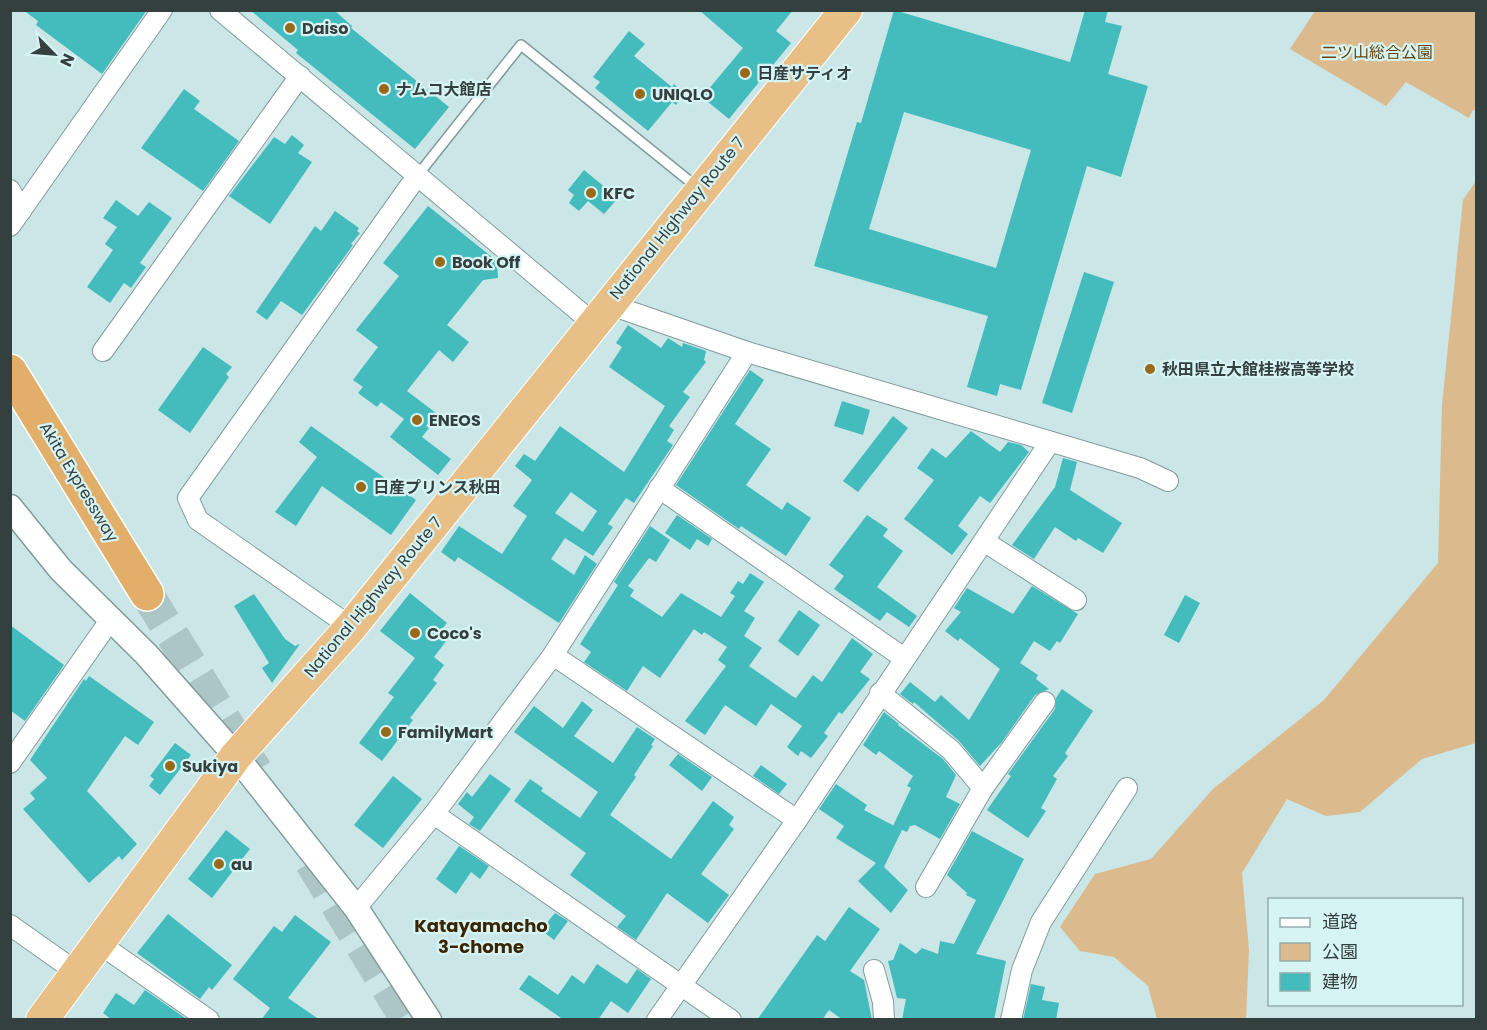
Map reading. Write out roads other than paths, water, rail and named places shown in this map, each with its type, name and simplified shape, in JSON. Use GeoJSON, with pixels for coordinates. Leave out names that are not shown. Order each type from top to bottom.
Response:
{"type":"FeatureCollection","features":[{"type":"Feature","properties":{"kind":"highway","name":"National Highway Route 7"},"geometry":{"type":"LineString","coordinates":[[42,1020],[75,971],[236,756],[351,627],[700,189],[846,10]]}},
{"type":"Feature","properties":{"kind":"highway"},"geometry":{"type":"LineString","coordinates":[[10,353],[49,419],[80,482]]}},
{"type":"Feature","properties":{"kind":"highway","name":"Akita Expressway"},"geometry":{"type":"LineString","coordinates":[[10,371],[147,594]]}},
{"type":"Feature","properties":{"kind":"street"},"geometry":{"type":"LineString","coordinates":[[16,218],[162,10]]}},
{"type":"Feature","properties":{"kind":"street"},"geometry":{"type":"LineString","coordinates":[[220,10],[417,176],[601,314],[747,352],[1140,468],[1168,481]]}},
{"type":"Feature","properties":{"kind":"street"},"geometry":{"type":"LineString","coordinates":[[103,351],[300,76]]}},
{"type":"Feature","properties":{"kind":"street"},"geometry":{"type":"LineString","coordinates":[[351,627],[198,520],[188,498],[417,176]]}},
{"type":"Feature","properties":{"kind":"street"},"geometry":{"type":"LineString","coordinates":[[10,190],[16,218]]}},
{"type":"Feature","properties":{"kind":"street"},"geometry":{"type":"LineString","coordinates":[[356,908],[434,814],[553,654],[747,352]]}},
{"type":"Feature","properties":{"kind":"street"},"geometry":{"type":"LineString","coordinates":[[657,1020],[797,820],[1050,442]]}},
{"type":"Feature","properties":{"kind":"street"},"geometry":{"type":"LineString","coordinates":[[659,488],[904,658]]}},
{"type":"Feature","properties":{"kind":"street"},"geometry":{"type":"LineString","coordinates":[[10,507],[61,570],[179,690],[236,756],[356,908],[429,1020]]}},
{"type":"Feature","properties":{"kind":"street"},"geometry":{"type":"LineString","coordinates":[[985,542],[1076,600]]}},
{"type":"Feature","properties":{"kind":"street"},"geometry":{"type":"LineString","coordinates":[[10,763],[111,619]]}},
{"type":"Feature","properties":{"kind":"street"},"geometry":{"type":"LineString","coordinates":[[553,654],[797,820]]}},
{"type":"Feature","properties":{"kind":"street"},"geometry":{"type":"LineString","coordinates":[[880,693],[951,750],[983,788]]}},
{"type":"Feature","properties":{"kind":"street"},"geometry":{"type":"LineString","coordinates":[[926,887],[983,788],[1045,702]]}},
{"type":"Feature","properties":{"kind":"street"},"geometry":{"type":"LineString","coordinates":[[1011,1020],[1022,970],[1041,922],[1126,788]]}},
{"type":"Feature","properties":{"kind":"street"},"geometry":{"type":"LineString","coordinates":[[434,814],[681,983],[731,1020]]}},
{"type":"Feature","properties":{"kind":"street"},"geometry":{"type":"LineString","coordinates":[[10,925],[75,971]]}},
{"type":"Feature","properties":{"kind":"street"},"geometry":{"type":"LineString","coordinates":[[97,942],[209,1020]]}},
{"type":"Feature","properties":{"kind":"street"},"geometry":{"type":"LineString","coordinates":[[874,970],[883,1002],[884,1020]]}},
{"type":"Feature","properties":{"kind":"lane"},"geometry":{"type":"LineString","coordinates":[[417,176],[521,45],[700,189]]}},
{"type":"Feature","properties":{"kind":"tunnel"},"geometry":{"type":"LineString","coordinates":[[147,594],[256,771]]}},
{"type":"Feature","properties":{"kind":"tunnel"},"geometry":{"type":"LineString","coordinates":[[311,862],[407,1020]]}},
{"type":"Feature","properties":{"kind":"place","name":"Daiso"},"geometry":{"type":"Point","coordinates":[290,28]}},
{"type":"Feature","properties":{"kind":"place","name":"日産サティオ"},"geometry":{"type":"Point","coordinates":[745,73]}},
{"type":"Feature","properties":{"kind":"place","name":"ナムコ大館店"},"geometry":{"type":"Point","coordinates":[384,89]}},
{"type":"Feature","properties":{"kind":"place","name":"UNIQLO"},"geometry":{"type":"Point","coordinates":[640,94]}},
{"type":"Feature","properties":{"kind":"place","name":"KFC"},"geometry":{"type":"Point","coordinates":[591,193]}},
{"type":"Feature","properties":{"kind":"place","name":"Book Off"},"geometry":{"type":"Point","coordinates":[440,262]}},
{"type":"Feature","properties":{"kind":"place","name":"秋田県立大館桂桜高等学校"},"geometry":{"type":"Point","coordinates":[1150,369]}},
{"type":"Feature","properties":{"kind":"place","name":"ENEOS"},"geometry":{"type":"Point","coordinates":[417,420]}},
{"type":"Feature","properties":{"kind":"place","name":"日産プリンス秋田"},"geometry":{"type":"Point","coordinates":[361,487]}},
{"type":"Feature","properties":{"kind":"place","name":"Coco's"},"geometry":{"type":"Point","coordinates":[415,633]}},
{"type":"Feature","properties":{"kind":"place","name":"FamilyMart"},"geometry":{"type":"Point","coordinates":[386,732]}},
{"type":"Feature","properties":{"kind":"place","name":"Sukiya"},"geometry":{"type":"Point","coordinates":[170,766]}},
{"type":"Feature","properties":{"kind":"place","name":"au"},"geometry":{"type":"Point","coordinates":[219,864]}},
{"type":"Feature","properties":{"kind":"district","name":"Katayamacho 3-chome"},"geometry":{"type":"Point","coordinates":[481,935]}},
{"type":"Feature","properties":{"kind":"park label","name":"二ツ山総合公園"},"geometry":{"type":"Point","coordinates":[1377,52]}}]}
